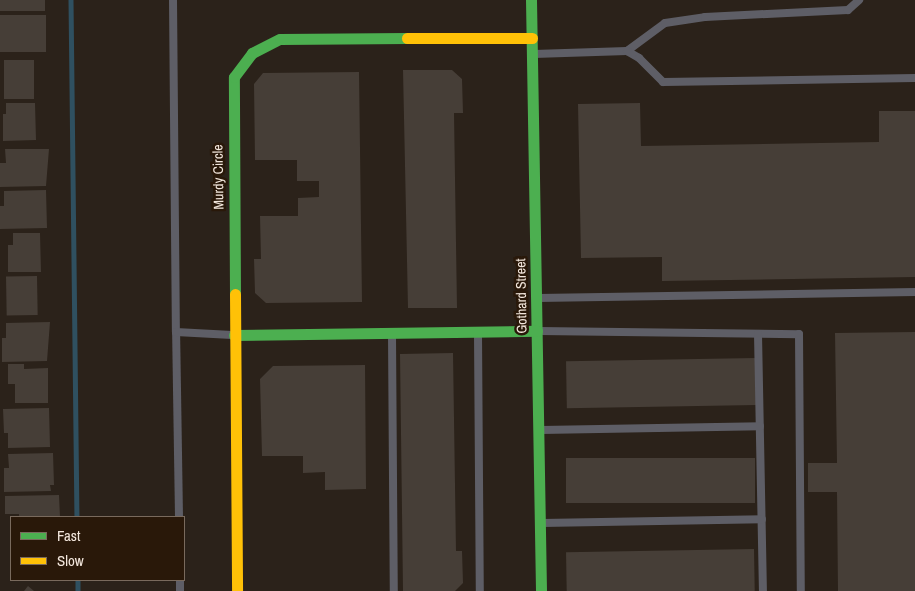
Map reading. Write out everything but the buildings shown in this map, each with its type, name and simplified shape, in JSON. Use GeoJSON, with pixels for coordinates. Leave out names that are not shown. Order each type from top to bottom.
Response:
{"type":"FeatureCollection","features":[{"type":"Feature","properties":{"kind":"street","name":"Gothard Street"},"geometry":{"type":"LineString","coordinates":[[532,0],[541,591]]}},
{"type":"Feature","properties":{"kind":"street","name":"Murdy Circle"},"geometry":{"type":"LineString","coordinates":[[237,591],[232,106],[234,77],[252,53],[280,39],[532,38]]}},
{"type":"Feature","properties":{"kind":"street"},"geometry":{"type":"LineString","coordinates":[[234,335],[537,331]]}},
{"type":"Feature","properties":{"kind":"lane"},"geometry":{"type":"LineString","coordinates":[[173,0],[179,516]]}},
{"type":"Feature","properties":{"kind":"lane"},"geometry":{"type":"LineString","coordinates":[[627,52],[665,23],[706,17],[848,10],[859,0]]}},
{"type":"Feature","properties":{"kind":"lane"},"geometry":{"type":"LineString","coordinates":[[532,54],[627,52],[639,58],[663,82],[915,78]]}},
{"type":"Feature","properties":{"kind":"lane"},"geometry":{"type":"LineString","coordinates":[[536,298],[915,292]]}},
{"type":"Feature","properties":{"kind":"lane"},"geometry":{"type":"LineString","coordinates":[[537,331],[799,334],[801,591]]}},
{"type":"Feature","properties":{"kind":"lane"},"geometry":{"type":"LineString","coordinates":[[176,332],[234,335]]}},
{"type":"Feature","properties":{"kind":"lane"},"geometry":{"type":"LineString","coordinates":[[478,332],[480,591]]}},
{"type":"Feature","properties":{"kind":"lane"},"geometry":{"type":"LineString","coordinates":[[392,333],[394,591]]}},
{"type":"Feature","properties":{"kind":"lane"},"geometry":{"type":"LineString","coordinates":[[758,334],[763,591]]}},
{"type":"Feature","properties":{"kind":"lane"},"geometry":{"type":"LineString","coordinates":[[539,430],[760,426]]}},
{"type":"Feature","properties":{"kind":"lane"},"geometry":{"type":"LineString","coordinates":[[540,523],[762,519]]}},
{"type":"Feature","properties":{"kind":"waterway"},"geometry":{"type":"LineString","coordinates":[[71,0],[77,516]]}},
{"type":"Feature","properties":{"kind":"waterway"},"geometry":{"type":"LineString","coordinates":[[78,581],[78,591]]}},
{"type":"Feature","properties":{"kind":"traffic: fast"},"geometry":{"type":"LineString","coordinates":[[531,0],[541,591]]}},
{"type":"Feature","properties":{"kind":"traffic: fast"},"geometry":{"type":"LineString","coordinates":[[235,294],[234,77],[252,53],[280,39],[407,38]]}},
{"type":"Feature","properties":{"kind":"traffic: fast"},"geometry":{"type":"LineString","coordinates":[[234,335],[537,331]]}},
{"type":"Feature","properties":{"kind":"traffic: slow"},"geometry":{"type":"LineString","coordinates":[[407,38],[532,38]]}},
{"type":"Feature","properties":{"kind":"traffic: slow"},"geometry":{"type":"LineString","coordinates":[[235,294],[237,591]]}}]}
